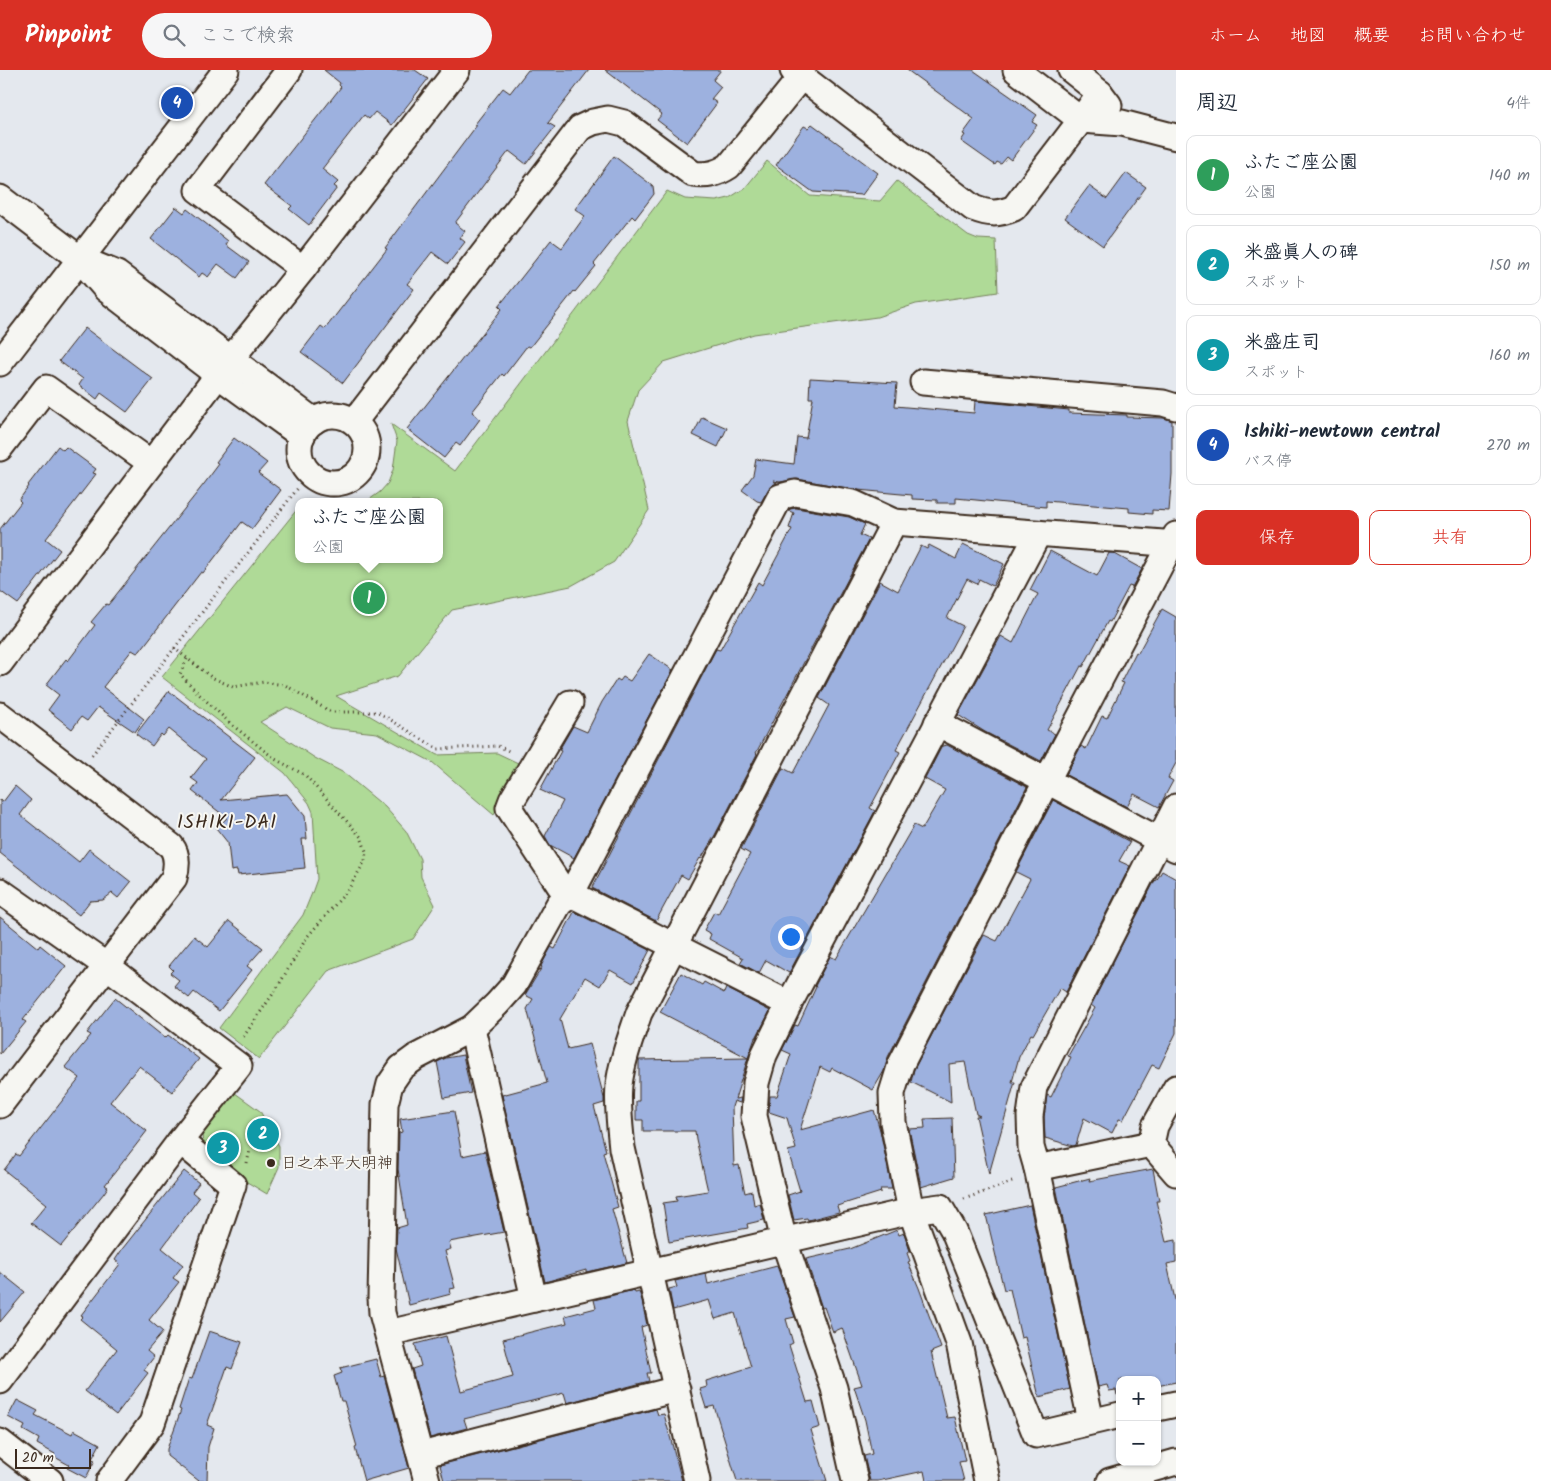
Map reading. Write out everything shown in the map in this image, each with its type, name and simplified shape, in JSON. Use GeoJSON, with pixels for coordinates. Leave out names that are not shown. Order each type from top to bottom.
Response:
{"type":"FeatureCollection","features":[{"type":"Feature","properties":{"kind":"street"},"geometry":{"type":"LineString","coordinates":[[0,363],[226,70]]}},
{"type":"Feature","properties":{"kind":"street"},"geometry":{"type":"LineString","coordinates":[[289,70],[198,190],[303,269]]}},
{"type":"Feature","properties":{"kind":"street"},"geometry":{"type":"LineString","coordinates":[[0,663],[224,368],[457,70]]}},
{"type":"Feature","properties":{"kind":"street"},"geometry":{"type":"LineString","coordinates":[[1016,70],[1081,120],[1122,123],[1176,138]]}},
{"type":"Feature","properties":{"kind":"street"},"geometry":{"type":"LineString","coordinates":[[1071,70],[1100,93],[1122,123]]}},
{"type":"Feature","properties":{"kind":"street"},"geometry":{"type":"LineString","coordinates":[[354,422],[580,128],[593,122],[608,119],[624,123],[693,174],[705,176],[720,172],[729,166],[797,73],[973,208],[988,213],[1003,212],[1014,208],[1100,93]]}},
{"type":"Feature","properties":{"kind":"street"},"geometry":{"type":"LineString","coordinates":[[0,198],[80,259],[117,274],[224,368],[308,428]]}},
{"type":"Feature","properties":{"kind":"street"},"geometry":{"type":"LineString","coordinates":[[923,382],[1163,403],[1176,407]]}},
{"type":"Feature","properties":{"kind":"street"},"geometry":{"type":"LineString","coordinates":[[0,448],[46,388],[151,463]]}},
{"type":"Feature","properties":{"kind":"street"},"geometry":{"type":"LineString","coordinates":[[333,415],[345,417],[354,422],[363,432],[367,443],[367,455],[355,475],[344,481],[333,483],[321,481],[311,475],[299,455],[300,443],[308,428],[321,417],[333,415]]}},
{"type":"Feature","properties":{"kind":"street"},"geometry":{"type":"LineString","coordinates":[[427,1481],[382,1313],[384,1104],[390,1084],[401,1068],[416,1057],[472,1028],[514,985],[559,904],[572,894],[780,497],[795,493],[853,503],[894,522],[1038,534],[1175,541],[1046,780],[901,1064],[892,1093],[893,1122],[910,1211],[959,1343],[987,1481]]}},
{"type":"Feature","properties":{"kind":"street"},"geometry":{"type":"LineString","coordinates":[[697,1481],[622,1148],[619,1086],[624,1057],[638,1013],[894,522]]}},
{"type":"Feature","properties":{"kind":"street"},"geometry":{"type":"LineString","coordinates":[[855,1481],[834,1388],[784,1241],[754,1116],[756,1083],[764,1055],[789,1004],[1038,534]]}},
{"type":"Feature","properties":{"kind":"street"},"geometry":{"type":"LineString","coordinates":[[570,703],[509,808],[560,886],[572,894],[789,1004]]}},
{"type":"Feature","properties":{"kind":"street"},"geometry":{"type":"LineString","coordinates":[[0,715],[171,846],[176,852],[176,872],[174,878],[0,1105]]}},
{"type":"Feature","properties":{"kind":"street"},"geometry":{"type":"LineString","coordinates":[[937,723],[1167,844]]}},
{"type":"Feature","properties":{"kind":"street"},"geometry":{"type":"LineString","coordinates":[[1091,1421],[1038,1170],[1031,1148],[1030,1116],[1034,1088],[1167,844],[1176,806]]}},
{"type":"Feature","properties":{"kind":"street"},"geometry":{"type":"LineString","coordinates":[[0,891],[107,966],[239,1066],[180,1141],[0,1381]]}},
{"type":"Feature","properties":{"kind":"street"},"geometry":{"type":"LineString","coordinates":[[472,1028],[534,1299]]}},
{"type":"Feature","properties":{"kind":"street"},"geometry":{"type":"LineString","coordinates":[[1151,1144],[1155,1126],[1176,1088]]}},
{"type":"Feature","properties":{"kind":"street"},"geometry":{"type":"LineString","coordinates":[[108,1481],[152,1423],[233,1185],[180,1141]]}},
{"type":"Feature","properties":{"kind":"street"},"geometry":{"type":"LineString","coordinates":[[1038,1170],[1151,1144]]}},
{"type":"Feature","properties":{"kind":"street"},"geometry":{"type":"LineString","coordinates":[[1151,1144],[1176,1173]]}},
{"type":"Feature","properties":{"kind":"street"},"geometry":{"type":"LineString","coordinates":[[388,1333],[910,1211],[940,1207],[954,1231],[1036,1435],[1116,1416]]}},
{"type":"Feature","properties":{"kind":"street"},"geometry":{"type":"LineString","coordinates":[[421,1455],[677,1389]]}},
{"type":"Feature","properties":{"kind":"street"},"geometry":{"type":"LineString","coordinates":[[1161,1407],[1176,1404]]}},
{"type":"Feature","properties":{"kind":"street"},"geometry":{"type":"LineString","coordinates":[[0,1442],[50,1481]]}},
{"type":"Feature","properties":{"kind":"street"},"geometry":{"type":"LineString","coordinates":[[1112,1481],[1176,1462]]}},
{"type":"Feature","properties":{"kind":"path"},"geometry":{"type":"LineString","coordinates":[[88,760],[298,488]]}},
{"type":"Feature","properties":{"kind":"path"},"geometry":{"type":"LineString","coordinates":[[174,648],[211,677],[233,688],[264,682],[285,685],[331,712],[378,712],[438,749],[498,746],[534,764]]}},
{"type":"Feature","properties":{"kind":"path"},"geometry":{"type":"LineString","coordinates":[[187,659],[180,674],[231,724],[275,759],[305,775],[361,837],[366,851],[365,861],[348,890],[307,936],[277,988],[241,1040]]}},
{"type":"Feature","properties":{"kind":"path"},"geometry":{"type":"LineString","coordinates":[[246,1165],[250,1150]]}},
{"type":"Feature","properties":{"kind":"path"},"geometry":{"type":"LineString","coordinates":[[940,1207],[1038,1170]]}},
{"type":"Feature","properties":{"kind":"green space"},"geometry":{"type":"Polygon","coordinates":[[[767,161],[810,196],[880,201],[897,181],[968,235],[978,239],[996,240],[998,292],[916,304],[877,317],[754,334],[664,362],[638,390],[628,421],[649,510],[614,562],[571,586],[452,610],[398,676],[336,696],[437,755],[497,753],[518,763],[518,771],[494,815],[432,762],[377,733],[330,728],[287,707],[260,722],[315,758],[344,773],[385,807],[406,831],[420,859],[421,877],[435,905],[413,939],[328,971],[259,1059],[219,1028],[303,915],[317,879],[313,812],[309,803],[285,773],[162,677],[295,512],[295,563],[443,563],[443,498],[372,498],[388,483],[393,470],[397,441],[391,424],[455,471],[667,191],[685,199],[716,201],[729,198],[745,188],[767,161]]]}},
{"type":"Feature","properties":{"kind":"green space"},"geometry":{"type":"Polygon","coordinates":[[[235,1093],[260,1111],[279,1146],[279,1167],[267,1194],[247,1182],[203,1147],[202,1132],[235,1093]]]}},
{"type":"Feature","properties":{"kind":"building"},"geometry":{"type":"Polygon","coordinates":[[[324,70],[415,70],[428,79],[392,125],[375,112],[369,119],[364,115],[322,169],[338,182],[334,186],[337,188],[309,225],[289,209],[292,206],[264,185],[341,87],[340,83],[324,70]]]}},
{"type":"Feature","properties":{"kind":"building"},"geometry":{"type":"Polygon","coordinates":[[[528,70],[589,70],[548,123],[555,127],[526,164],[509,151],[455,223],[465,231],[460,238],[465,242],[448,264],[432,252],[407,284],[414,289],[343,383],[301,352],[321,326],[325,329],[387,249],[385,248],[503,88],[510,93],[528,70]]]}},
{"type":"Feature","properties":{"kind":"building"},"geometry":{"type":"Polygon","coordinates":[[[605,70],[721,70],[713,80],[721,87],[711,99],[717,103],[687,143],[657,120],[662,114],[605,70]]]}},
{"type":"Feature","properties":{"kind":"building"},"geometry":{"type":"Polygon","coordinates":[[[907,70],[973,70],[1037,115],[1032,122],[1037,125],[1011,160],[1007,157],[1001,164],[997,162],[995,165],[961,141],[965,135],[963,134],[974,119],[907,70]]]}},
{"type":"Feature","properties":{"kind":"building"},"geometry":{"type":"Polygon","coordinates":[[[812,124],[878,173],[862,195],[813,192],[776,165],[804,126],[808,128],[812,124]]]}},
{"type":"Feature","properties":{"kind":"building"},"geometry":{"type":"Polygon","coordinates":[[[614,156],[653,186],[654,194],[635,219],[632,216],[594,264],[596,266],[530,347],[527,346],[504,376],[502,374],[472,412],[480,419],[460,446],[456,443],[444,458],[407,429],[502,309],[499,306],[551,240],[562,248],[585,216],[575,209],[614,156]]]}},
{"type":"Feature","properties":{"kind":"building"},"geometry":{"type":"Polygon","coordinates":[[[1126,173],[1146,187],[1103,246],[1065,218],[1089,186],[1107,199],[1126,173]]]}},
{"type":"Feature","properties":{"kind":"building"},"geometry":{"type":"Polygon","coordinates":[[[176,207],[184,213],[187,209],[228,241],[226,245],[249,262],[237,278],[218,264],[208,277],[202,273],[199,277],[151,239],[176,207]]]}},
{"type":"Feature","properties":{"kind":"building"},"geometry":{"type":"Polygon","coordinates":[[[85,328],[153,379],[127,412],[101,393],[97,399],[79,385],[83,379],[59,361],[85,328]]]}},
{"type":"Feature","properties":{"kind":"building"},"geometry":{"type":"Polygon","coordinates":[[[810,378],[897,383],[895,406],[974,413],[975,401],[1069,410],[1069,413],[1164,418],[1172,421],[1172,474],[1169,511],[1152,510],[1152,514],[1129,512],[1129,508],[1046,501],[1046,507],[956,498],[956,503],[937,503],[937,500],[912,499],[912,495],[858,490],[797,479],[780,482],[773,481],[777,483],[771,486],[761,502],[757,501],[742,490],[753,475],[756,459],[794,464],[797,437],[806,438],[813,398],[809,398],[810,378]]]}},
{"type":"Feature","properties":{"kind":"building"},"geometry":{"type":"Polygon","coordinates":[[[702,417],[727,428],[718,447],[693,435],[702,417]]]}},
{"type":"Feature","properties":{"kind":"building"},"geometry":{"type":"Polygon","coordinates":[[[234,438],[267,463],[258,473],[281,490],[252,529],[242,522],[140,651],[137,653],[132,650],[103,687],[144,719],[135,732],[98,707],[87,721],[81,717],[72,729],[48,710],[59,695],[46,685],[66,659],[68,661],[95,625],[91,622],[106,604],[108,605],[204,484],[219,464],[216,462],[234,438]]]}},
{"type":"Feature","properties":{"kind":"building"},"geometry":{"type":"Polygon","coordinates":[[[58,446],[63,450],[66,447],[96,469],[93,473],[96,474],[46,539],[60,550],[18,604],[0,591],[0,529],[21,502],[19,500],[28,485],[58,446]]]}},
{"type":"Feature","properties":{"kind":"building"},"geometry":{"type":"Polygon","coordinates":[[[796,508],[849,517],[865,524],[860,535],[869,539],[715,835],[688,879],[681,875],[656,921],[592,888],[716,649],[720,650],[758,582],[762,585],[792,529],[789,528],[794,513],[789,511],[796,508]]]}},
{"type":"Feature","properties":{"kind":"building"},"geometry":{"type":"Polygon","coordinates":[[[963,544],[1004,564],[993,586],[979,579],[977,584],[967,579],[947,618],[963,626],[896,750],[900,752],[870,808],[875,811],[789,973],[766,960],[759,973],[740,963],[743,958],[709,939],[711,934],[704,930],[714,912],[718,914],[750,854],[741,849],[783,768],[793,773],[829,705],[819,698],[880,581],[898,591],[921,546],[927,549],[929,545],[956,559],[963,544]]]}},
{"type":"Feature","properties":{"kind":"building"},"geometry":{"type":"Polygon","coordinates":[[[1050,551],[1097,576],[1109,553],[1113,553],[1142,569],[1132,587],[1129,586],[1083,667],[1081,666],[1047,730],[1055,734],[1041,761],[985,732],[958,715],[1001,636],[1013,643],[1038,594],[1030,590],[1050,551]]]}},
{"type":"Feature","properties":{"kind":"building"},"geometry":{"type":"Polygon","coordinates":[[[1162,609],[1176,617],[1176,763],[1168,778],[1173,781],[1159,807],[1134,794],[1127,807],[1066,775],[1081,746],[1086,749],[1102,716],[1107,718],[1124,683],[1121,682],[1136,652],[1138,653],[1162,609]]]}},
{"type":"Feature","properties":{"kind":"building"},"geometry":{"type":"Polygon","coordinates":[[[649,654],[673,670],[574,858],[550,845],[545,836],[563,801],[540,790],[573,726],[587,732],[602,702],[617,679],[620,681],[623,677],[630,681],[649,654]]]}},
{"type":"Feature","properties":{"kind":"building"},"geometry":{"type":"Polygon","coordinates":[[[169,691],[255,757],[221,800],[287,794],[305,816],[307,839],[302,839],[305,868],[238,875],[237,870],[231,871],[228,843],[216,828],[227,818],[192,791],[198,783],[191,778],[206,759],[169,729],[163,736],[161,734],[152,746],[136,734],[169,691]]]}},
{"type":"Feature","properties":{"kind":"building"},"geometry":{"type":"Polygon","coordinates":[[[947,745],[1027,787],[888,1057],[884,1071],[873,1090],[832,1068],[830,1072],[820,1067],[800,1130],[874,1110],[892,1189],[880,1189],[881,1192],[837,1206],[839,1212],[808,1220],[807,1218],[794,1220],[788,1195],[800,1191],[788,1151],[796,1149],[787,1118],[769,1112],[770,1096],[777,1096],[791,1054],[782,1050],[795,1025],[798,1026],[830,956],[836,959],[914,825],[922,829],[945,790],[925,779],[942,746],[947,745]]]}},
{"type":"Feature","properties":{"kind":"building"},"geometry":{"type":"Polygon","coordinates":[[[15,786],[31,800],[20,815],[79,862],[89,849],[131,882],[118,898],[112,893],[103,900],[90,901],[79,915],[0,853],[0,800],[3,802],[15,786]]]}},
{"type":"Feature","properties":{"kind":"building"},"geometry":{"type":"Polygon","coordinates":[[[1053,800],[1130,842],[1119,861],[1130,866],[1066,992],[1060,988],[1019,1057],[1012,1082],[1015,1082],[989,1174],[976,1116],[980,1116],[976,1114],[965,1062],[949,1064],[951,1102],[911,1082],[914,1069],[984,935],[997,941],[1030,879],[1016,872],[1053,800]]]}},
{"type":"Feature","properties":{"kind":"building"},"geometry":{"type":"Polygon","coordinates":[[[1162,871],[1176,879],[1176,1033],[1159,1068],[1152,1065],[1123,1120],[1119,1119],[1112,1133],[1084,1118],[1076,1145],[1073,1146],[1045,1138],[1044,1117],[1047,1095],[1051,1097],[1071,1057],[1068,1056],[1095,1008],[1091,1005],[1155,880],[1162,871]]]}},
{"type":"Feature","properties":{"kind":"building"},"geometry":{"type":"Polygon","coordinates":[[[574,912],[650,950],[633,983],[610,970],[600,986],[585,977],[560,1019],[568,1049],[590,1044],[604,1098],[604,1103],[594,1106],[606,1151],[603,1152],[618,1207],[612,1209],[627,1263],[586,1272],[586,1270],[545,1282],[502,1095],[547,1083],[527,1009],[533,999],[525,995],[542,967],[551,947],[555,949],[574,912]]]}},
{"type":"Feature","properties":{"kind":"building"},"geometry":{"type":"Polygon","coordinates":[[[0,917],[38,948],[40,945],[66,966],[23,1020],[26,1022],[0,1054],[0,917]]]}},
{"type":"Feature","properties":{"kind":"building"},"geometry":{"type":"Polygon","coordinates":[[[229,921],[263,948],[247,966],[252,970],[219,1011],[194,992],[189,998],[174,986],[179,980],[170,973],[173,970],[169,966],[194,936],[208,947],[229,921]]]}},
{"type":"Feature","properties":{"kind":"building"},"geometry":{"type":"Polygon","coordinates":[[[681,973],[702,985],[704,982],[724,993],[726,988],[770,1011],[755,1038],[748,1058],[660,1012],[681,973]]]}},
{"type":"Feature","properties":{"kind":"building"},"geometry":{"type":"Polygon","coordinates":[[[115,998],[165,1038],[168,1035],[199,1059],[172,1092],[139,1066],[110,1102],[147,1131],[105,1185],[108,1187],[104,1193],[61,1246],[31,1223],[47,1204],[4,1170],[16,1154],[19,1156],[80,1078],[65,1067],[91,1035],[87,1033],[115,998]]]}},
{"type":"Feature","properties":{"kind":"building"},"geometry":{"type":"Polygon","coordinates":[[[463,1055],[471,1093],[444,1098],[437,1062],[446,1058],[463,1055]]]}},
{"type":"Feature","properties":{"kind":"building"},"geometry":{"type":"Polygon","coordinates":[[[748,1058],[735,1099],[741,1098],[740,1103],[734,1101],[732,1107],[734,1166],[739,1165],[745,1193],[752,1191],[754,1205],[760,1203],[764,1220],[747,1224],[748,1228],[669,1242],[663,1203],[677,1201],[676,1196],[708,1191],[695,1131],[643,1131],[643,1120],[636,1120],[636,1101],[639,1101],[639,1060],[748,1058]]]}},
{"type":"Feature","properties":{"kind":"building"},"geometry":{"type":"Polygon","coordinates":[[[454,1111],[462,1156],[485,1151],[504,1232],[449,1242],[451,1249],[445,1251],[455,1288],[450,1289],[451,1294],[409,1305],[396,1248],[397,1228],[407,1225],[398,1169],[399,1133],[402,1132],[400,1119],[454,1111]]]}},
{"type":"Feature","properties":{"kind":"building"},"geometry":{"type":"Polygon","coordinates":[[[952,1118],[954,1177],[921,1187],[909,1129],[925,1128],[924,1119],[952,1118]]]}},
{"type":"Feature","properties":{"kind":"building"},"geometry":{"type":"Polygon","coordinates":[[[1153,1169],[1159,1201],[1156,1201],[1166,1242],[1176,1240],[1176,1262],[1167,1264],[1176,1304],[1176,1382],[1161,1385],[1161,1376],[1116,1376],[1116,1390],[1109,1391],[1107,1385],[1098,1387],[1056,1187],[1090,1178],[1089,1181],[1153,1169]]]}},
{"type":"Feature","properties":{"kind":"building"},"geometry":{"type":"Polygon","coordinates":[[[184,1171],[199,1183],[192,1192],[199,1198],[162,1248],[183,1265],[173,1278],[179,1282],[149,1320],[163,1332],[147,1351],[154,1357],[144,1370],[148,1373],[116,1415],[85,1391],[117,1349],[80,1319],[83,1316],[81,1315],[120,1264],[115,1260],[123,1248],[184,1171]]]}},
{"type":"Feature","properties":{"kind":"building"},"geometry":{"type":"Polygon","coordinates":[[[1030,1205],[1070,1389],[1039,1397],[1025,1337],[1021,1338],[1010,1289],[1004,1290],[986,1215],[1030,1205]]]}},
{"type":"Feature","properties":{"kind":"building"},"geometry":{"type":"Polygon","coordinates":[[[897,1230],[899,1235],[904,1233],[910,1251],[907,1253],[910,1261],[908,1262],[941,1348],[931,1352],[947,1418],[955,1417],[965,1461],[959,1462],[964,1481],[926,1481],[924,1471],[870,1481],[864,1456],[872,1454],[865,1420],[854,1387],[862,1385],[842,1328],[833,1332],[824,1307],[822,1308],[806,1259],[850,1249],[897,1230]]]}},
{"type":"Feature","properties":{"kind":"building"},"geometry":{"type":"Polygon","coordinates":[[[777,1266],[795,1317],[786,1319],[793,1343],[789,1345],[807,1402],[813,1401],[820,1427],[811,1430],[827,1481],[737,1481],[714,1406],[706,1408],[700,1389],[707,1387],[706,1381],[751,1367],[735,1313],[715,1319],[709,1300],[673,1310],[669,1289],[677,1287],[675,1281],[706,1274],[708,1284],[777,1266]]]}},
{"type":"Feature","properties":{"kind":"building"},"geometry":{"type":"Polygon","coordinates":[[[0,1272],[25,1292],[0,1322],[0,1272]]]}},
{"type":"Feature","properties":{"kind":"building"},"geometry":{"type":"Polygon","coordinates":[[[634,1290],[635,1293],[639,1292],[641,1297],[647,1325],[641,1327],[651,1373],[647,1373],[649,1381],[567,1403],[564,1393],[512,1406],[464,1419],[467,1428],[430,1438],[412,1369],[421,1366],[415,1344],[446,1336],[461,1391],[513,1377],[503,1339],[567,1323],[565,1316],[596,1308],[594,1300],[634,1290]]]}},
{"type":"Feature","properties":{"kind":"building"},"geometry":{"type":"Polygon","coordinates":[[[209,1331],[242,1342],[232,1369],[227,1367],[207,1425],[214,1428],[208,1447],[207,1481],[199,1481],[167,1456],[167,1449],[181,1410],[179,1409],[189,1378],[192,1379],[209,1331]]]}},
{"type":"Feature","properties":{"kind":"building"},"geometry":{"type":"Polygon","coordinates":[[[376,1359],[381,1377],[384,1376],[409,1468],[364,1481],[344,1401],[341,1401],[334,1376],[342,1373],[340,1368],[376,1359]]]}},
{"type":"Feature","properties":{"kind":"building"},"geometry":{"type":"Polygon","coordinates":[[[17,1400],[38,1411],[35,1415],[72,1434],[74,1430],[100,1444],[92,1459],[95,1460],[86,1478],[67,1468],[69,1465],[53,1456],[55,1454],[37,1444],[39,1439],[23,1430],[25,1426],[8,1417],[17,1400]]]}},
{"type":"Feature","properties":{"kind":"building"},"geometry":{"type":"Polygon","coordinates":[[[656,1409],[658,1415],[664,1414],[682,1481],[444,1481],[440,1465],[656,1409]]]}},
{"type":"Feature","properties":{"kind":"place","name":"Ishiki-newtown central"},"geometry":{"type":"Point","coordinates":[177,103]}},
{"type":"Feature","properties":{"kind":"place","name":"ふたご座公園"},"geometry":{"type":"Point","coordinates":[369,598]}},
{"type":"Feature","properties":{"kind":"place","name":"米盛眞人の碑"},"geometry":{"type":"Point","coordinates":[263,1134]}},
{"type":"Feature","properties":{"kind":"place","name":"米盛庄司"},"geometry":{"type":"Point","coordinates":[223,1148]}},
{"type":"Feature","properties":{"kind":"place","name":"日之本平大明神"},"geometry":{"type":"Point","coordinates":[271,1163]}},
{"type":"Feature","properties":{"kind":"district","name":"ISHIKI-DAI"},"geometry":{"type":"Point","coordinates":[227,823]}}]}
